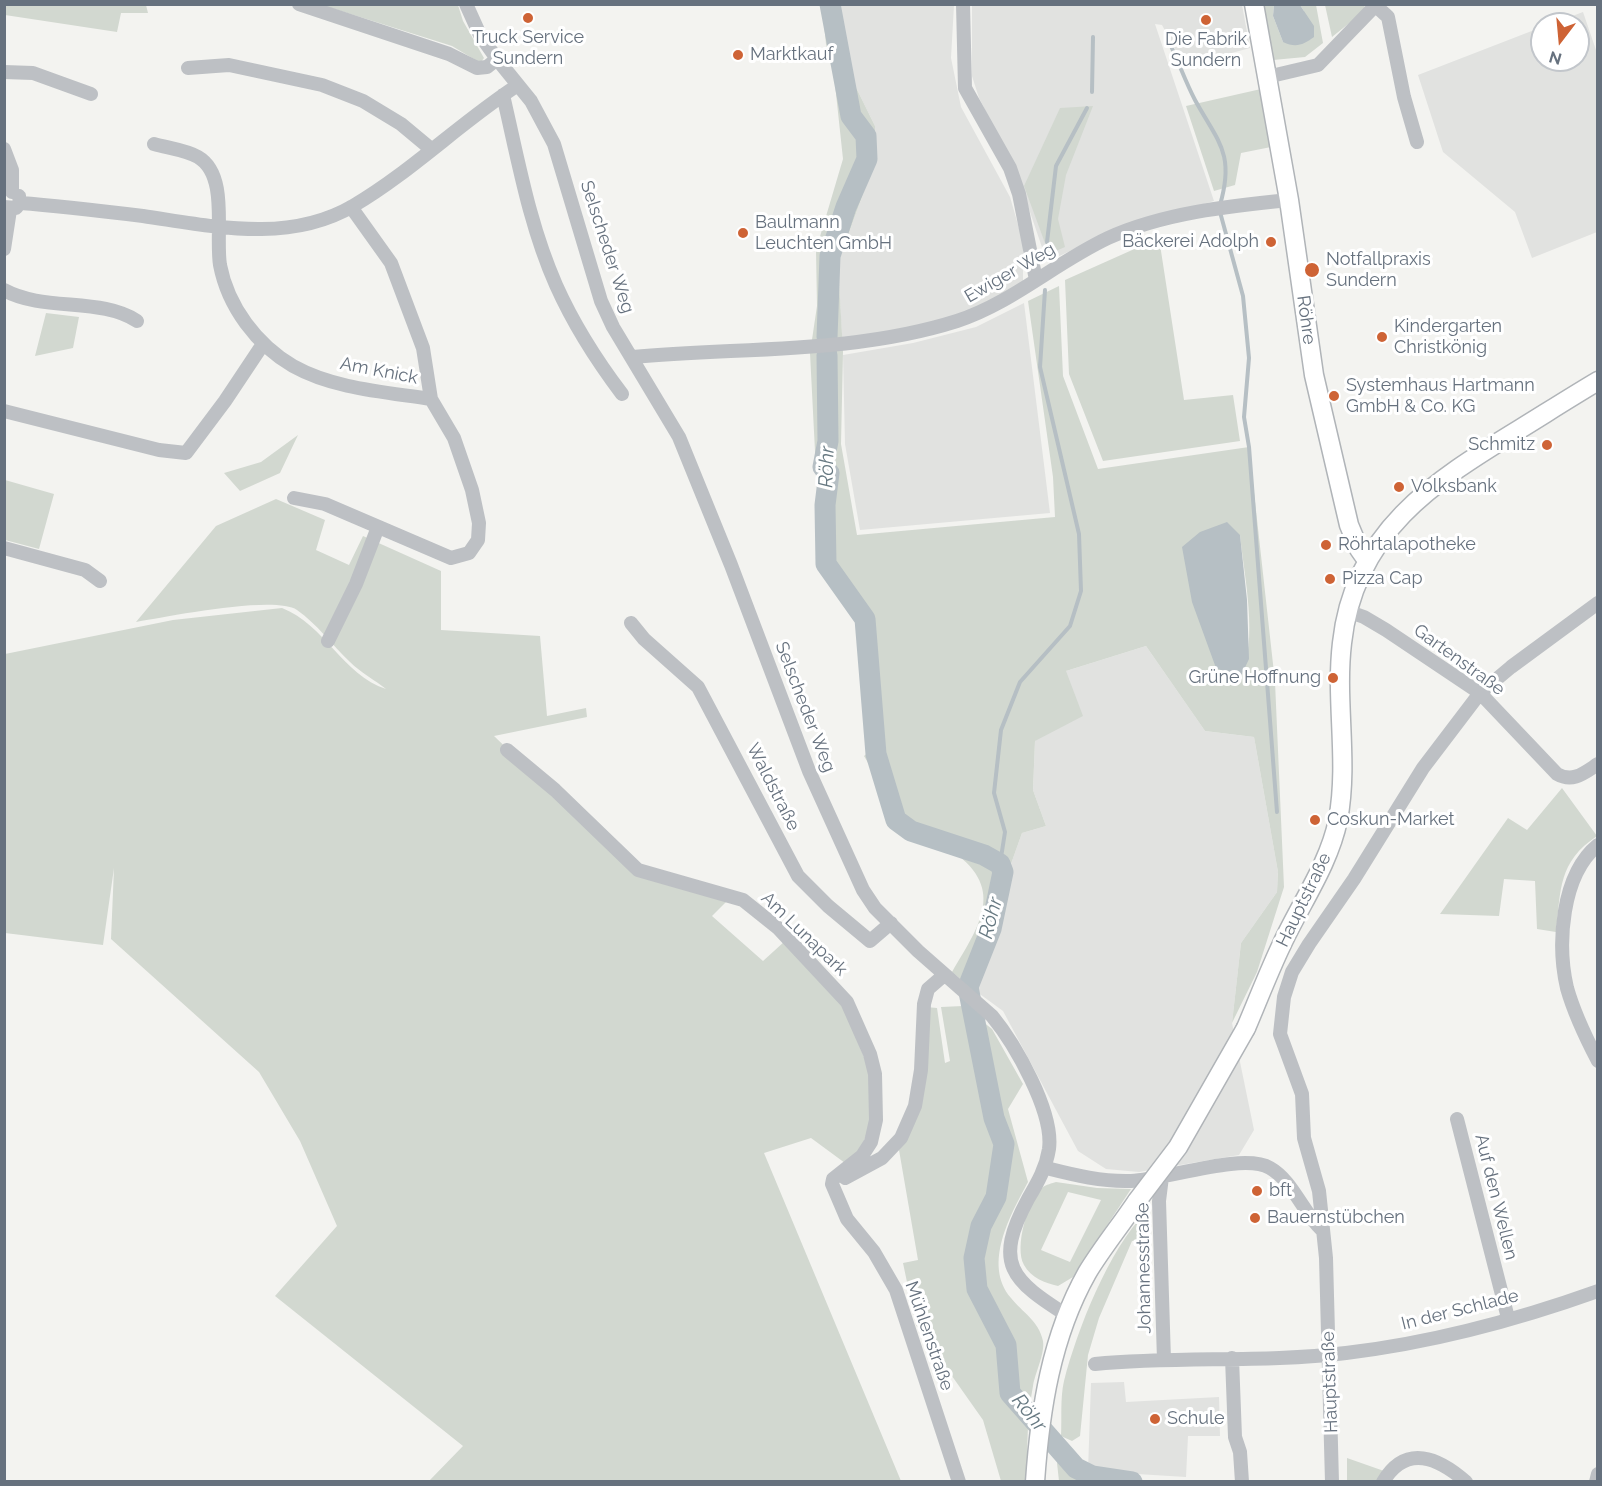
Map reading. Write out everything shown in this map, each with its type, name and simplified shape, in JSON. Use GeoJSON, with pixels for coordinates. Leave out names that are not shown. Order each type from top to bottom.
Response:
{"type":"FeatureCollection","features":[{"type":"Feature","properties":{"kind":"main road","name":"Röhre"},"geometry":{"type":"LineString","coordinates":[[1254,4],[1289,200],[1314,375],[1349,525],[1366,559]]}},
{"type":"Feature","properties":{"kind":"main road","name":"Hauptstraße"},"geometry":{"type":"LineString","coordinates":[[1035,1482],[1036,1456],[1048,1375],[1068,1316],[1087,1273],[1178,1147],[1246,1028],[1282,943],[1326,857],[1337,823],[1342,793],[1341,644],[1347,611],[1366,559],[1376,544],[1419,496],[1491,445],[1598,381]]}},
{"type":"Feature","properties":{"kind":"street"},"geometry":{"type":"LineString","coordinates":[[299,4],[449,54],[477,69],[487,67],[497,59]]}},
{"type":"Feature","properties":{"kind":"street","name":"Selscheder Weg"},"geometry":{"type":"LineString","coordinates":[[466,4],[473,21],[497,59],[543,119],[555,144],[602,300],[614,327],[679,437],[731,565],[809,771],[863,890],[875,908],[943,976],[978,1004],[1001,1028],[1042,1107],[1049,1134],[1046,1168],[1015,1224],[1009,1255],[1021,1281],[1034,1294],[1068,1316]]}},
{"type":"Feature","properties":{"kind":"street"},"geometry":{"type":"LineString","coordinates":[[963,4],[965,88],[973,108],[1010,168],[1019,194],[1036,280]]}},
{"type":"Feature","properties":{"kind":"street"},"geometry":{"type":"LineString","coordinates":[[1267,77],[1318,65],[1376,5],[1388,17],[1404,97],[1418,142]]}},
{"type":"Feature","properties":{"kind":"street"},"geometry":{"type":"LineString","coordinates":[[188,68],[229,65],[322,85],[363,101],[401,124],[431,149]]}},
{"type":"Feature","properties":{"kind":"street"},"geometry":{"type":"LineString","coordinates":[[4,72],[33,73],[91,94]]}},
{"type":"Feature","properties":{"kind":"street"},"geometry":{"type":"LineString","coordinates":[[10,201],[71,207],[218,228],[298,227],[351,207],[518,85]]}},
{"type":"Feature","properties":{"kind":"street"},"geometry":{"type":"LineString","coordinates":[[503,95],[528,204],[556,286],[597,361],[622,394]]}},
{"type":"Feature","properties":{"kind":"street","name":"Am Knick"},"geometry":{"type":"LineString","coordinates":[[154,144],[199,157],[217,180],[220,264],[230,295],[244,320],[263,344],[294,366],[314,375],[340,383],[431,399],[423,348],[391,262],[351,207]]}},
{"type":"Feature","properties":{"kind":"street"},"geometry":{"type":"LineString","coordinates":[[4,148],[12,170],[4,249]]}},
{"type":"Feature","properties":{"kind":"street","name":"Ewiger Weg"},"geometry":{"type":"LineString","coordinates":[[633,357],[695,351],[842,344],[904,335],[976,315],[1109,238],[1144,226],[1219,208],[1289,200]]}},
{"type":"Feature","properties":{"kind":"street"},"geometry":{"type":"LineString","coordinates":[[4,290],[45,303],[124,313],[137,321]]}},
{"type":"Feature","properties":{"kind":"street"},"geometry":{"type":"LineString","coordinates":[[4,411],[159,450],[186,453],[225,401],[263,344]]}},
{"type":"Feature","properties":{"kind":"street"},"geometry":{"type":"LineString","coordinates":[[294,498],[325,504],[451,558],[469,553],[478,540],[479,523],[472,490],[454,438],[431,399]]}},
{"type":"Feature","properties":{"kind":"street"},"geometry":{"type":"LineString","coordinates":[[328,641],[356,584],[378,527]]}},
{"type":"Feature","properties":{"kind":"street"},"geometry":{"type":"LineString","coordinates":[[4,548],[86,570],[100,581]]}},
{"type":"Feature","properties":{"kind":"street","name":"Hauptstraße"},"geometry":{"type":"LineString","coordinates":[[1332,1482],[1328,1282],[1319,1191],[1304,1138],[1302,1094],[1280,1034],[1280,1016],[1284,997],[1292,972],[1354,879],[1423,768],[1480,693],[1511,667],[1598,603]]}},
{"type":"Feature","properties":{"kind":"street","name":"Gartenstraße"},"geometry":{"type":"LineString","coordinates":[[1347,611],[1364,617],[1386,630],[1480,693],[1560,776],[1577,777],[1598,764]]}},
{"type":"Feature","properties":{"kind":"street","name":"Waldstraße"},"geometry":{"type":"LineString","coordinates":[[631,623],[644,639],[698,687],[798,876],[828,906],[870,941],[891,923]]}},
{"type":"Feature","properties":{"kind":"street","name":"Am Lunapark"},"geometry":{"type":"LineString","coordinates":[[507,750],[555,790],[638,870],[743,900],[778,928],[847,1002],[870,1054],[875,1074],[876,1120],[871,1142],[862,1156],[833,1179],[832,1184]]}},
{"type":"Feature","properties":{"kind":"street"},"geometry":{"type":"LineString","coordinates":[[1598,845],[1583,860],[1574,878],[1566,913],[1563,948],[1570,996],[1598,1061]]}},
{"type":"Feature","properties":{"kind":"street"},"geometry":{"type":"LineString","coordinates":[[832,1184],[882,1158],[901,1138],[915,1106],[921,1070],[924,1004],[928,989],[943,976]]}},
{"type":"Feature","properties":{"kind":"street","name":"Auf den Wellen"},"geometry":{"type":"LineString","coordinates":[[1457,1119],[1508,1318]]}},
{"type":"Feature","properties":{"kind":"street"},"geometry":{"type":"LineString","coordinates":[[1046,1168],[1093,1180],[1112,1181],[1162,1177],[1250,1161],[1260,1164],[1279,1176],[1310,1219],[1322,1230]]}},
{"type":"Feature","properties":{"kind":"street","name":"Johannesstraße"},"geometry":{"type":"LineString","coordinates":[[1162,1177],[1159,1201],[1164,1359]]}},
{"type":"Feature","properties":{"kind":"street","name":"Mühlenstraße"},"geometry":{"type":"LineString","coordinates":[[832,1184],[847,1219],[874,1252],[896,1290],[959,1482]]}},
{"type":"Feature","properties":{"kind":"street","name":"In der Schlade"},"geometry":{"type":"LineString","coordinates":[[1329,1353],[1422,1340],[1508,1318],[1598,1291]]}},
{"type":"Feature","properties":{"kind":"street","name":"Johannesstraße"},"geometry":{"type":"LineString","coordinates":[[1095,1364],[1329,1353]]}},
{"type":"Feature","properties":{"kind":"street"},"geometry":{"type":"LineString","coordinates":[[1232,1358],[1235,1437],[1240,1452],[1242,1482]]}},
{"type":"Feature","properties":{"kind":"street"},"geometry":{"type":"LineString","coordinates":[[1383,1482],[1398,1464],[1418,1457],[1439,1463],[1466,1482]]}},
{"type":"Feature","properties":{"kind":"street"},"geometry":{"type":"LineString","coordinates":[[1596,1482],[1598,1474]]}},
{"type":"Feature","properties":{"kind":"shaded area"},"geometry":{"type":"Polygon","coordinates":[[[5,4],[146,5],[148,13],[121,13],[117,32],[5,15],[5,4]]]}},
{"type":"Feature","properties":{"kind":"shaded area"},"geometry":{"type":"Polygon","coordinates":[[[322,5],[458,5],[463,21],[484,58],[481,62],[477,61],[452,46],[322,5]]]}},
{"type":"Feature","properties":{"kind":"shaded area"},"geometry":{"type":"Polygon","coordinates":[[[822,5],[839,5],[841,57],[875,126],[875,161],[838,263],[843,352],[841,444],[857,535],[1055,517],[1053,477],[1028,301],[1059,286],[1063,376],[1098,469],[1249,447],[1275,682],[1284,887],[1257,972],[1232,1023],[1241,943],[1277,892],[1278,872],[1254,737],[1205,731],[1146,646],[1066,671],[1083,716],[1035,741],[1033,790],[1046,826],[1022,833],[973,989],[952,972],[979,922],[983,906],[983,891],[978,877],[966,863],[948,848],[920,833],[899,817],[864,756],[872,749],[859,622],[821,569],[810,353],[817,306],[816,250],[843,159],[834,75],[826,44],[822,5]],[[1240,535],[1240,678],[1249,646],[1249,608],[1240,535]]]}},
{"type":"Feature","properties":{"kind":"shaded area"},"geometry":{"type":"Polygon","coordinates":[[[839,5],[954,5],[951,58],[961,107],[1010,197],[1023,242],[1023,286],[970,314],[904,329],[842,339],[838,263],[875,161],[875,126],[841,57],[839,5]]]}},
{"type":"Feature","properties":{"kind":"shaded area"},"geometry":{"type":"Polygon","coordinates":[[[972,5],[1242,5],[1250,48],[1184,66],[1162,25],[1155,24],[1214,201],[1116,229],[1047,262],[1015,168],[979,98],[972,76],[972,5]]]}},
{"type":"Feature","properties":{"kind":"shaded area"},"geometry":{"type":"Polygon","coordinates":[[[1262,5],[1274,5],[1273,16],[1283,42],[1304,11],[1300,5],[1316,5],[1323,43],[1305,57],[1273,60],[1262,5]]]}},
{"type":"Feature","properties":{"kind":"shaded area"},"geometry":{"type":"Polygon","coordinates":[[[1274,5],[1300,5],[1314,26],[1314,37],[1299,45],[1283,42],[1273,16],[1274,5]]]}},
{"type":"Feature","properties":{"kind":"shaded area"},"geometry":{"type":"Polygon","coordinates":[[[1325,5],[1365,5],[1363,12],[1332,37],[1325,5]]]}},
{"type":"Feature","properties":{"kind":"shaded area"},"geometry":{"type":"Polygon","coordinates":[[[1530,32],[1530,72],[1590,72],[1590,32],[1597,53],[1597,232],[1532,258],[1515,212],[1443,152],[1418,75],[1530,32]]]}},
{"type":"Feature","properties":{"kind":"shaded area"},"geometry":{"type":"Polygon","coordinates":[[[1261,89],[1271,147],[1241,153],[1235,185],[1214,191],[1186,106],[1261,89]]]}},
{"type":"Feature","properties":{"kind":"shaded area"},"geometry":{"type":"Polygon","coordinates":[[[1093,106],[1066,175],[1058,219],[1065,247],[1049,254],[1024,186],[1060,108],[1093,106]]]}},
{"type":"Feature","properties":{"kind":"shaded area"},"geometry":{"type":"Polygon","coordinates":[[[1159,238],[1184,400],[1233,395],[1240,441],[1103,461],[1069,374],[1065,280],[1159,238]]]}},
{"type":"Feature","properties":{"kind":"shaded area"},"geometry":{"type":"Polygon","coordinates":[[[1024,303],[1050,513],[860,530],[845,444],[843,355],[913,343],[976,327],[1024,303]]]}},
{"type":"Feature","properties":{"kind":"shaded area"},"geometry":{"type":"Polygon","coordinates":[[[46,313],[79,317],[73,348],[35,356],[46,313]]]}},
{"type":"Feature","properties":{"kind":"shaded area"},"geometry":{"type":"Polygon","coordinates":[[[298,435],[280,473],[240,491],[224,473],[261,462],[298,435]]]}},
{"type":"Feature","properties":{"kind":"shaded area"},"geometry":{"type":"Polygon","coordinates":[[[5,480],[54,494],[39,549],[5,540],[5,480]]]}},
{"type":"Feature","properties":{"kind":"shaded area"},"geometry":{"type":"Polygon","coordinates":[[[276,499],[325,520],[316,550],[349,565],[363,536],[441,571],[441,630],[540,636],[547,716],[586,708],[587,717],[494,736],[635,872],[730,898],[712,916],[763,961],[785,941],[840,1000],[872,1076],[871,1123],[860,1151],[845,1163],[811,1138],[764,1153],[901,1481],[429,1481],[463,1446],[275,1296],[337,1226],[300,1141],[259,1072],[111,939],[114,868],[103,945],[5,933],[5,654],[173,620],[282,608],[310,625],[358,673],[386,689],[354,666],[318,628],[297,610],[285,606],[220,608],[136,622],[216,526],[276,499]]]}},
{"type":"Feature","properties":{"kind":"shaded area"},"geometry":{"type":"Polygon","coordinates":[[[1227,522],[1240,535],[1247,600],[1249,659],[1240,678],[1216,668],[1192,602],[1182,547],[1200,532],[1227,522]]]}},
{"type":"Feature","properties":{"kind":"shaded area"},"geometry":{"type":"Polygon","coordinates":[[[1146,646],[1205,731],[1254,737],[1278,872],[1277,892],[1241,943],[1232,1023],[1254,1130],[1239,1155],[1139,1172],[1106,1169],[1078,1151],[1003,1011],[973,989],[1022,833],[1046,826],[1033,790],[1035,741],[1066,671],[1146,646]]]}},
{"type":"Feature","properties":{"kind":"shaded area"},"geometry":{"type":"Polygon","coordinates":[[[1562,788],[1597,836],[1584,846],[1568,866],[1561,890],[1556,932],[1537,929],[1535,881],[1504,879],[1499,916],[1440,914],[1508,818],[1527,830],[1562,788]]]}},
{"type":"Feature","properties":{"kind":"shaded area"},"geometry":{"type":"Polygon","coordinates":[[[963,1006],[992,1029],[1023,1084],[1008,1109],[1028,1182],[1002,1239],[999,1270],[1003,1285],[1011,1298],[1034,1322],[1043,1341],[1043,1352],[1034,1381],[1030,1409],[1027,1481],[1001,1481],[983,1420],[916,1325],[903,1263],[918,1260],[899,1150],[918,1105],[926,1007],[937,1008],[945,1063],[950,1061],[941,1007],[963,1006]]]}},
{"type":"Feature","properties":{"kind":"shaded area"},"geometry":{"type":"Polygon","coordinates":[[[1056,1182],[1097,1188],[1131,1189],[1073,1277],[1058,1286],[1034,1277],[1024,1265],[1021,1257],[1024,1224],[1032,1202],[1043,1187],[1056,1182]],[[1068,1192],[1041,1250],[1070,1262],[1101,1200],[1068,1192]]]}},
{"type":"Feature","properties":{"kind":"shaded area"},"geometry":{"type":"Polygon","coordinates":[[[1146,1212],[1150,1238],[1132,1241],[1099,1318],[1088,1355],[1080,1436],[1072,1441],[1061,1436],[1062,1401],[1063,1388],[1077,1338],[1107,1268],[1132,1228],[1146,1212]]]}},
{"type":"Feature","properties":{"kind":"shaded area","name":"Schule"},"geometry":{"type":"Polygon","coordinates":[[[1124,1382],[1126,1402],[1219,1397],[1220,1436],[1188,1436],[1186,1477],[1088,1471],[1091,1383],[1124,1382]]]}},
{"type":"Feature","properties":{"kind":"shaded area"},"geometry":{"type":"Polygon","coordinates":[[[1060,1456],[1076,1472],[1091,1480],[1157,1481],[1059,1481],[1057,1463],[1060,1456]]]}},
{"type":"Feature","properties":{"kind":"shaded area"},"geometry":{"type":"Polygon","coordinates":[[[1347,1458],[1384,1471],[1379,1481],[1347,1482],[1347,1458]]]}},
{"type":"Feature","properties":{"kind":"waterway","name":"Röhr"},"geometry":{"type":"LineString","coordinates":[[827,337],[830,256],[846,207],[867,159],[866,136],[851,116],[830,4]]}},
{"type":"Feature","properties":{"kind":"waterway"},"geometry":{"type":"LineString","coordinates":[[1092,92],[1093,37]]}},
{"type":"Feature","properties":{"kind":"waterway"},"geometry":{"type":"LineString","coordinates":[[1170,44],[1192,93],[1222,149],[1226,173],[1220,205]]}},
{"type":"Feature","properties":{"kind":"waterway"},"geometry":{"type":"LineString","coordinates":[[1047,242],[1056,166],[1087,108]]}},
{"type":"Feature","properties":{"kind":"waterway"},"geometry":{"type":"LineString","coordinates":[[1220,212],[1243,296],[1249,358],[1244,417],[1249,447],[1277,812]]}},
{"type":"Feature","properties":{"kind":"waterway"},"geometry":{"type":"LineString","coordinates":[[1000,864],[1005,832],[994,793],[1001,730],[1020,682],[1070,626],[1081,591],[1079,534],[1040,367],[1045,290]]}},
{"type":"Feature","properties":{"kind":"waterway","name":"Röhr"},"geometry":{"type":"LineString","coordinates":[[827,355],[828,441],[823,467],[829,473],[825,505],[826,564],[865,619],[876,754],[896,820],[911,831],[984,855],[1000,864],[1003,872],[991,929],[968,987],[994,1118],[1004,1144],[996,1197],[981,1226],[974,1258],[977,1289],[1006,1345],[1010,1393],[1076,1468],[1092,1476],[1132,1482]]}},
{"type":"Feature","properties":{"kind":"place","name":"Truck Service Sundern"},"geometry":{"type":"Point","coordinates":[528,18]}},
{"type":"Feature","properties":{"kind":"place","name":"Die Fabrik Sundern"},"geometry":{"type":"Point","coordinates":[1206,20]}},
{"type":"Feature","properties":{"kind":"place","name":"Marktkauf"},"geometry":{"type":"Point","coordinates":[738,55]}},
{"type":"Feature","properties":{"kind":"place","name":"Baulmann Leuchten GmbH"},"geometry":{"type":"Point","coordinates":[743,233]}},
{"type":"Feature","properties":{"kind":"place","name":"Bäckerei Adolph"},"geometry":{"type":"Point","coordinates":[1271,242]}},
{"type":"Feature","properties":{"kind":"place","name":"Notfallpraxis Sundern"},"geometry":{"type":"Point","coordinates":[1312,270]}},
{"type":"Feature","properties":{"kind":"place","name":"Kindergarten Christkönig"},"geometry":{"type":"Point","coordinates":[1382,337]}},
{"type":"Feature","properties":{"kind":"place","name":"Systemhaus Hartmann GmbH & Co. KG"},"geometry":{"type":"Point","coordinates":[1334,396]}},
{"type":"Feature","properties":{"kind":"place","name":"Schmitz"},"geometry":{"type":"Point","coordinates":[1547,445]}},
{"type":"Feature","properties":{"kind":"place","name":"Volksbank"},"geometry":{"type":"Point","coordinates":[1399,487]}},
{"type":"Feature","properties":{"kind":"place","name":"Röhrtalapotheke"},"geometry":{"type":"Point","coordinates":[1326,545]}},
{"type":"Feature","properties":{"kind":"place","name":"Pizza Cap"},"geometry":{"type":"Point","coordinates":[1330,579]}},
{"type":"Feature","properties":{"kind":"place","name":"Grüne Hoffnung"},"geometry":{"type":"Point","coordinates":[1333,678]}},
{"type":"Feature","properties":{"kind":"place","name":"Coskun-Market"},"geometry":{"type":"Point","coordinates":[1315,820]}},
{"type":"Feature","properties":{"kind":"place","name":"bft"},"geometry":{"type":"Point","coordinates":[1257,1191]}},
{"type":"Feature","properties":{"kind":"place","name":"Bauernstübchen"},"geometry":{"type":"Point","coordinates":[1255,1218]}},
{"type":"Feature","properties":{"kind":"place","name":"Schule"},"geometry":{"type":"Point","coordinates":[1155,1419]}}]}
